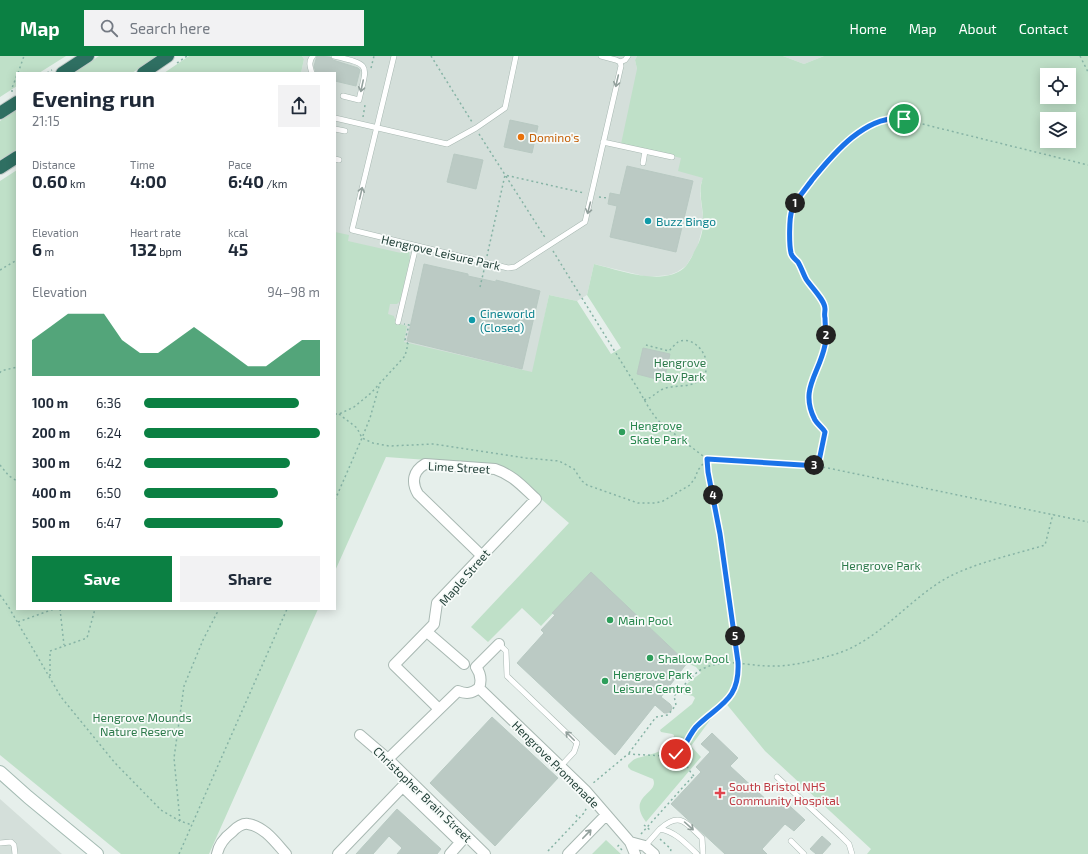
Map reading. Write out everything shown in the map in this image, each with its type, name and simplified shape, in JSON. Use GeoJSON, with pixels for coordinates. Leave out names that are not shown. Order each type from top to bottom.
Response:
{"type":"FeatureCollection","features":[{"type":"Feature","properties":{"kind":"highway"},"geometry":{"type":"LineString","coordinates":[[64,72],[88,56]]}},
{"type":"Feature","properties":{"kind":"highway"},"geometry":{"type":"LineString","coordinates":[[144,72],[168,56]]}},
{"type":"Feature","properties":{"kind":"highway"},"geometry":{"type":"LineString","coordinates":[[0,113],[15,98]]}},
{"type":"Feature","properties":{"kind":"highway"},"geometry":{"type":"LineString","coordinates":[[0,168],[16,158]]}},
{"type":"Feature","properties":{"kind":"street","name":"Lime Street"},"geometry":{"type":"LineString","coordinates":[[482,556],[418,494],[414,487],[416,471],[425,464],[495,469],[514,478],[536,499]]}},
{"type":"Feature","properties":{"kind":"street","name":"Maple Street"},"geometry":{"type":"LineString","coordinates":[[439,709],[394,665],[434,624],[438,603],[536,499]]}},
{"type":"Feature","properties":{"kind":"street"},"geometry":{"type":"LineString","coordinates":[[427,632],[464,664]]}},
{"type":"Feature","properties":{"kind":"street"},"geometry":{"type":"LineString","coordinates":[[388,759],[458,691],[465,694],[472,693],[479,688],[481,678],[476,667],[499,644]]}},
{"type":"Feature","properties":{"kind":"street","name":"Hengrove Promenade"},"geometry":{"type":"LineString","coordinates":[[479,688],[585,790],[630,842],[635,854]]}},
{"type":"Feature","properties":{"kind":"street","name":"Christopher Brain Street"},"geometry":{"type":"LineString","coordinates":[[360,735],[388,759],[408,785],[463,839],[485,854]]}},
{"type":"Feature","properties":{"kind":"street"},"geometry":{"type":"LineString","coordinates":[[0,772],[97,854]]}},
{"type":"Feature","properties":{"kind":"street"},"geometry":{"type":"LineString","coordinates":[[0,779],[28,797]]}},
{"type":"Feature","properties":{"kind":"street"},"geometry":{"type":"LineString","coordinates":[[338,854],[408,785]]}},
{"type":"Feature","properties":{"kind":"street"},"geometry":{"type":"LineString","coordinates":[[568,854],[606,815]]}},
{"type":"Feature","properties":{"kind":"street"},"geometry":{"type":"LineString","coordinates":[[217,854],[218,846],[227,835],[238,826],[248,824],[261,829],[271,837],[286,854]]}},
{"type":"Feature","properties":{"kind":"street"},"geometry":{"type":"LineString","coordinates":[[450,854],[463,839]]}},
{"type":"Feature","properties":{"kind":"street"},"geometry":{"type":"LineString","coordinates":[[630,842],[646,846],[654,854]]}},
{"type":"Feature","properties":{"kind":"lane"},"geometry":{"type":"LineString","coordinates":[[312,72],[309,66],[310,58],[313,56]]}},
{"type":"Feature","properties":{"kind":"lane"},"geometry":{"type":"LineString","coordinates":[[334,56],[358,62],[363,65],[366,70],[359,100],[343,96]]}},
{"type":"Feature","properties":{"kind":"lane","name":"Hengrove Leisure Park"},"geometry":{"type":"LineString","coordinates":[[394,56],[352,230],[508,268],[515,267],[585,222],[621,66],[620,62]]}},
{"type":"Feature","properties":{"kind":"lane"},"geometry":{"type":"LineString","coordinates":[[601,56],[620,62],[625,60],[628,56]]}},
{"type":"Feature","properties":{"kind":"lane"},"geometry":{"type":"LineString","coordinates":[[336,118],[447,144],[476,128],[505,108],[516,57]]}},
{"type":"Feature","properties":{"kind":"lane"},"geometry":{"type":"LineString","coordinates":[[336,129],[345,131]]}},
{"type":"Feature","properties":{"kind":"lane"},"geometry":{"type":"LineString","coordinates":[[603,142],[672,157]]}},
{"type":"Feature","properties":{"kind":"lane"},"geometry":{"type":"LineString","coordinates":[[643,163],[645,151]]}},
{"type":"Feature","properties":{"kind":"lane"},"geometry":{"type":"LineString","coordinates":[[398,322],[416,246]]}},
{"type":"Feature","properties":{"kind":"lane"},"geometry":{"type":"LineString","coordinates":[[499,644],[506,651],[507,676],[577,743],[574,752],[560,767]]}},
{"type":"Feature","properties":{"kind":"lane"},"geometry":{"type":"LineString","coordinates":[[777,777],[849,844],[852,854]]}},
{"type":"Feature","properties":{"kind":"lane"},"geometry":{"type":"LineString","coordinates":[[646,846],[660,829],[668,822],[675,819],[682,820],[702,838],[703,854]]}},
{"type":"Feature","properties":{"kind":"lane"},"geometry":{"type":"LineString","coordinates":[[660,829],[669,831],[679,837],[697,854]]}},
{"type":"Feature","properties":{"kind":"lane"},"geometry":{"type":"LineString","coordinates":[[791,841],[804,854]]}},
{"type":"Feature","properties":{"kind":"lane"},"geometry":{"type":"LineString","coordinates":[[0,843],[11,842],[14,845],[15,854]]}},
{"type":"Feature","properties":{"kind":"path"},"geometry":{"type":"LineString","coordinates":[[18,72],[24,56]]}},
{"type":"Feature","properties":{"kind":"path"},"geometry":{"type":"LineString","coordinates":[[431,56],[549,244],[650,411],[663,426],[683,440],[686,445],[690,446],[707,459],[818,466],[1088,522]]}},
{"type":"Feature","properties":{"kind":"path"},"geometry":{"type":"LineString","coordinates":[[1080,56],[1088,72]]}},
{"type":"Feature","properties":{"kind":"path"},"geometry":{"type":"LineString","coordinates":[[15,98],[12,88],[16,77]]}},
{"type":"Feature","properties":{"kind":"path"},"geometry":{"type":"LineString","coordinates":[[818,466],[825,432],[815,420],[809,403],[808,394],[822,358],[826,343],[825,308],[823,302],[792,255],[790,224],[792,210],[796,201],[825,165],[851,139],[865,129],[882,120],[898,118],[1088,165]]}},
{"type":"Feature","properties":{"kind":"path"},"geometry":{"type":"LineString","coordinates":[[505,175],[607,198]]}},
{"type":"Feature","properties":{"kind":"path"},"geometry":{"type":"LineString","coordinates":[[480,287],[505,175]]}},
{"type":"Feature","properties":{"kind":"path"},"geometry":{"type":"LineString","coordinates":[[0,270],[16,261]]}},
{"type":"Feature","properties":{"kind":"path"},"geometry":{"type":"LineString","coordinates":[[398,322],[409,325],[406,340],[408,344],[405,356],[380,381],[371,393],[354,407],[339,414],[357,428],[362,438],[373,443],[389,446],[434,444],[526,458],[559,461],[574,469],[582,481],[587,485],[632,502],[644,504],[663,501],[686,488],[693,482],[698,470],[707,459]]}},
{"type":"Feature","properties":{"kind":"path"},"geometry":{"type":"LineString","coordinates":[[644,400],[652,397],[662,389],[695,383],[702,378],[707,365],[702,351],[695,345],[685,340],[677,342],[669,351],[646,345]]}},
{"type":"Feature","properties":{"kind":"path"},"geometry":{"type":"LineString","coordinates":[[0,373],[1,371],[16,367]]}},
{"type":"Feature","properties":{"kind":"path"},"geometry":{"type":"LineString","coordinates":[[336,498],[370,418],[380,381]]}},
{"type":"Feature","properties":{"kind":"path"},"geometry":{"type":"LineString","coordinates":[[696,778],[686,765],[682,751],[686,742],[696,728],[726,702],[732,694],[738,678],[738,662],[720,534],[708,472],[707,459]]}},
{"type":"Feature","properties":{"kind":"path"},"geometry":{"type":"LineString","coordinates":[[0,465],[9,476],[16,480]]}},
{"type":"Feature","properties":{"kind":"path"},"geometry":{"type":"LineString","coordinates":[[585,790],[628,754],[656,718],[668,715],[676,705],[674,696],[700,669],[719,663],[738,662],[765,666],[780,666],[808,661],[850,648],[870,637],[923,593],[950,576],[973,567],[1045,545],[1053,514]]}},
{"type":"Feature","properties":{"kind":"path"},"geometry":{"type":"LineString","coordinates":[[0,595],[18,622],[62,697],[115,763],[161,810],[192,825]]}},
{"type":"Feature","properties":{"kind":"path"},"geometry":{"type":"LineString","coordinates":[[18,622],[51,610]]}},
{"type":"Feature","properties":{"kind":"path"},"geometry":{"type":"LineString","coordinates":[[60,610],[64,646]]}},
{"type":"Feature","properties":{"kind":"path"},"geometry":{"type":"LineString","coordinates":[[50,678],[50,651],[87,638],[95,610]]}},
{"type":"Feature","properties":{"kind":"path"},"geometry":{"type":"LineString","coordinates":[[180,820],[174,758],[184,686],[203,640],[218,610]]}},
{"type":"Feature","properties":{"kind":"path"},"geometry":{"type":"LineString","coordinates":[[179,854],[287,610]]}},
{"type":"Feature","properties":{"kind":"path"},"geometry":{"type":"LineString","coordinates":[[628,754],[665,756],[682,751]]}},
{"type":"Feature","properties":{"kind":"path"},"geometry":{"type":"LineString","coordinates":[[644,825],[647,828],[693,776]]}},
{"type":"Feature","properties":{"kind":"path"},"geometry":{"type":"LineString","coordinates":[[548,851],[584,814],[587,804]]}},
{"type":"Feature","properties":{"kind":"path"},"geometry":{"type":"LineString","coordinates":[[576,815],[579,819]]}},
{"type":"Feature","properties":{"kind":"shaded area"},"geometry":{"type":"Polygon","coordinates":[[[302,56],[637,56],[635,60],[637,69],[681,158],[704,178],[701,183],[700,193],[703,226],[697,248],[686,266],[669,275],[648,277],[594,264],[587,295],[577,301],[549,295],[530,387],[336,334],[336,72],[301,72],[304,59],[302,56]]]}},
{"type":"Feature","properties":{"kind":"shaded area"},"geometry":{"type":"Polygon","coordinates":[[[783,56],[824,56],[804,64],[783,56]]]}},
{"type":"Feature","properties":{"kind":"shaded area"},"geometry":{"type":"Polygon","coordinates":[[[0,799],[62,854],[0,854],[0,799]]]}},
{"type":"Feature","properties":{"kind":"green space"},"geometry":{"type":"Polygon","coordinates":[[[0,56],[66,56],[41,72],[16,72],[16,87],[0,97],[0,56]]]}},
{"type":"Feature","properties":{"kind":"green space"},"geometry":{"type":"Polygon","coordinates":[[[99,56],[158,56],[134,72],[75,72],[99,56]]]}},
{"type":"Feature","properties":{"kind":"green space"},"geometry":{"type":"Polygon","coordinates":[[[189,56],[302,56],[304,59],[301,72],[165,72],[189,56]]]}},
{"type":"Feature","properties":{"kind":"green space","name":"Hengrove Park"},"geometry":{"type":"Polygon","coordinates":[[[637,56],[783,56],[804,64],[824,56],[1088,56],[1088,854],[867,854],[871,849],[765,751],[724,701],[691,746],[701,757],[646,822],[641,813],[640,806],[641,800],[654,784],[653,779],[631,770],[628,765],[635,759],[665,749],[673,741],[674,735],[661,732],[660,730],[692,704],[695,698],[693,696],[683,694],[682,689],[701,673],[696,667],[687,663],[591,573],[541,626],[522,608],[488,642],[471,627],[569,523],[504,467],[496,465],[386,457],[336,569],[336,232],[349,235],[348,241],[401,253],[403,247],[409,251],[410,258],[400,301],[397,304],[390,304],[388,314],[394,316],[396,323],[407,326],[404,342],[532,372],[549,295],[577,301],[611,354],[621,348],[587,295],[594,264],[642,276],[667,276],[686,266],[699,242],[703,227],[701,184],[703,178],[678,171],[681,158],[621,144],[637,69],[635,60],[637,56]]]}},
{"type":"Feature","properties":{"kind":"green space"},"geometry":{"type":"Polygon","coordinates":[[[16,111],[16,150],[0,160],[0,121],[16,111]]]}},
{"type":"Feature","properties":{"kind":"green space","name":"Hengrove Mounds Nature Reserve"},"geometry":{"type":"Polygon","coordinates":[[[16,171],[16,610],[318,610],[209,854],[121,854],[0,755],[0,181],[16,171]]]}},
{"type":"Feature","properties":{"kind":"green space"},"geometry":{"type":"Polygon","coordinates":[[[606,840],[621,854],[592,854],[606,840]]]}},
{"type":"Feature","properties":{"kind":"building"},"geometry":{"type":"Polygon","coordinates":[[[317,56],[330,57],[333,60],[358,68],[360,70],[356,86],[336,81],[336,72],[316,72],[314,66],[317,56]]]}},
{"type":"Feature","properties":{"kind":"building","name":"Domino's"},"geometry":{"type":"Polygon","coordinates":[[[510,120],[538,126],[532,153],[504,147],[510,120]]]}},
{"type":"Feature","properties":{"kind":"building"},"geometry":{"type":"Polygon","coordinates":[[[454,154],[483,160],[476,189],[447,182],[454,154]]]}},
{"type":"Feature","properties":{"kind":"building","name":"Buzz Bingo"},"geometry":{"type":"Polygon","coordinates":[[[627,166],[693,181],[676,252],[610,237],[617,206],[608,204],[610,193],[620,195],[627,166]]]}},
{"type":"Feature","properties":{"kind":"building","name":"Cineworld (Closed)"},"geometry":{"type":"Polygon","coordinates":[[[424,264],[468,274],[468,276],[496,282],[496,280],[540,291],[522,369],[407,341],[424,264]]]}},
{"type":"Feature","properties":{"kind":"building"},"geometry":{"type":"Polygon","coordinates":[[[643,348],[670,354],[664,381],[637,374],[643,348]]]}},
{"type":"Feature","properties":{"kind":"building","name":"Hengrove Park Leisure Centre"},"geometry":{"type":"Polygon","coordinates":[[[591,572],[687,663],[661,697],[670,704],[672,707],[671,711],[664,713],[655,705],[615,755],[517,663],[544,633],[541,630],[555,615],[552,613],[591,572]]]}},
{"type":"Feature","properties":{"kind":"building"},"geometry":{"type":"Polygon","coordinates":[[[492,717],[558,778],[495,846],[430,783],[492,717]]]}},
{"type":"Feature","properties":{"kind":"building","name":"South Bristol NHS Community Hospital"},"geometry":{"type":"Polygon","coordinates":[[[712,733],[738,758],[730,766],[771,804],[779,796],[805,820],[794,831],[785,824],[762,849],[767,854],[725,854],[671,804],[701,772],[696,767],[710,752],[701,744],[712,733]]]}},
{"type":"Feature","properties":{"kind":"building"},"geometry":{"type":"Polygon","coordinates":[[[397,809],[441,849],[437,854],[397,854],[402,848],[389,836],[373,854],[356,854],[397,809]]]}},
{"type":"Feature","properties":{"kind":"building"},"geometry":{"type":"Polygon","coordinates":[[[822,836],[831,844],[822,854],[816,854],[810,849],[822,836]]]}},
{"type":"Feature","properties":{"kind":"place","name":"Domino's"},"geometry":{"type":"Point","coordinates":[521,137]}},
{"type":"Feature","properties":{"kind":"place","name":"Buzz Bingo"},"geometry":{"type":"Point","coordinates":[648,221]}},
{"type":"Feature","properties":{"kind":"place","name":"Cineworld (Closed)"},"geometry":{"type":"Point","coordinates":[472,320]}},
{"type":"Feature","properties":{"kind":"place","name":"Hengrove Skate Park"},"geometry":{"type":"Point","coordinates":[622,432]}},
{"type":"Feature","properties":{"kind":"place","name":"Main Pool"},"geometry":{"type":"Point","coordinates":[610,620]}},
{"type":"Feature","properties":{"kind":"place","name":"Shallow Pool"},"geometry":{"type":"Point","coordinates":[650,658]}},
{"type":"Feature","properties":{"kind":"place","name":"Hengrove Park Leisure Centre"},"geometry":{"type":"Point","coordinates":[605,681]}},
{"type":"Feature","properties":{"kind":"place","name":"South Bristol NHS Community Hospital"},"geometry":{"type":"Point","coordinates":[720,793]}},
{"type":"Feature","properties":{"kind":"route"},"geometry":{"type":"LineString","coordinates":[[676,754],[682,751],[690,735],[696,728],[726,702],[732,694],[739,674],[720,534],[708,472],[707,459],[818,466],[825,432],[815,420],[809,403],[808,394],[822,358],[826,343],[826,325],[824,319],[825,306],[792,255],[790,218],[792,210],[799,197],[814,178],[833,156],[851,139],[869,126],[882,120],[891,118],[904,119]]}},
{"type":"Feature","properties":{"kind":"park label","name":"Hengrove Play Park"},"geometry":{"type":"Point","coordinates":[680,369]}}]}
